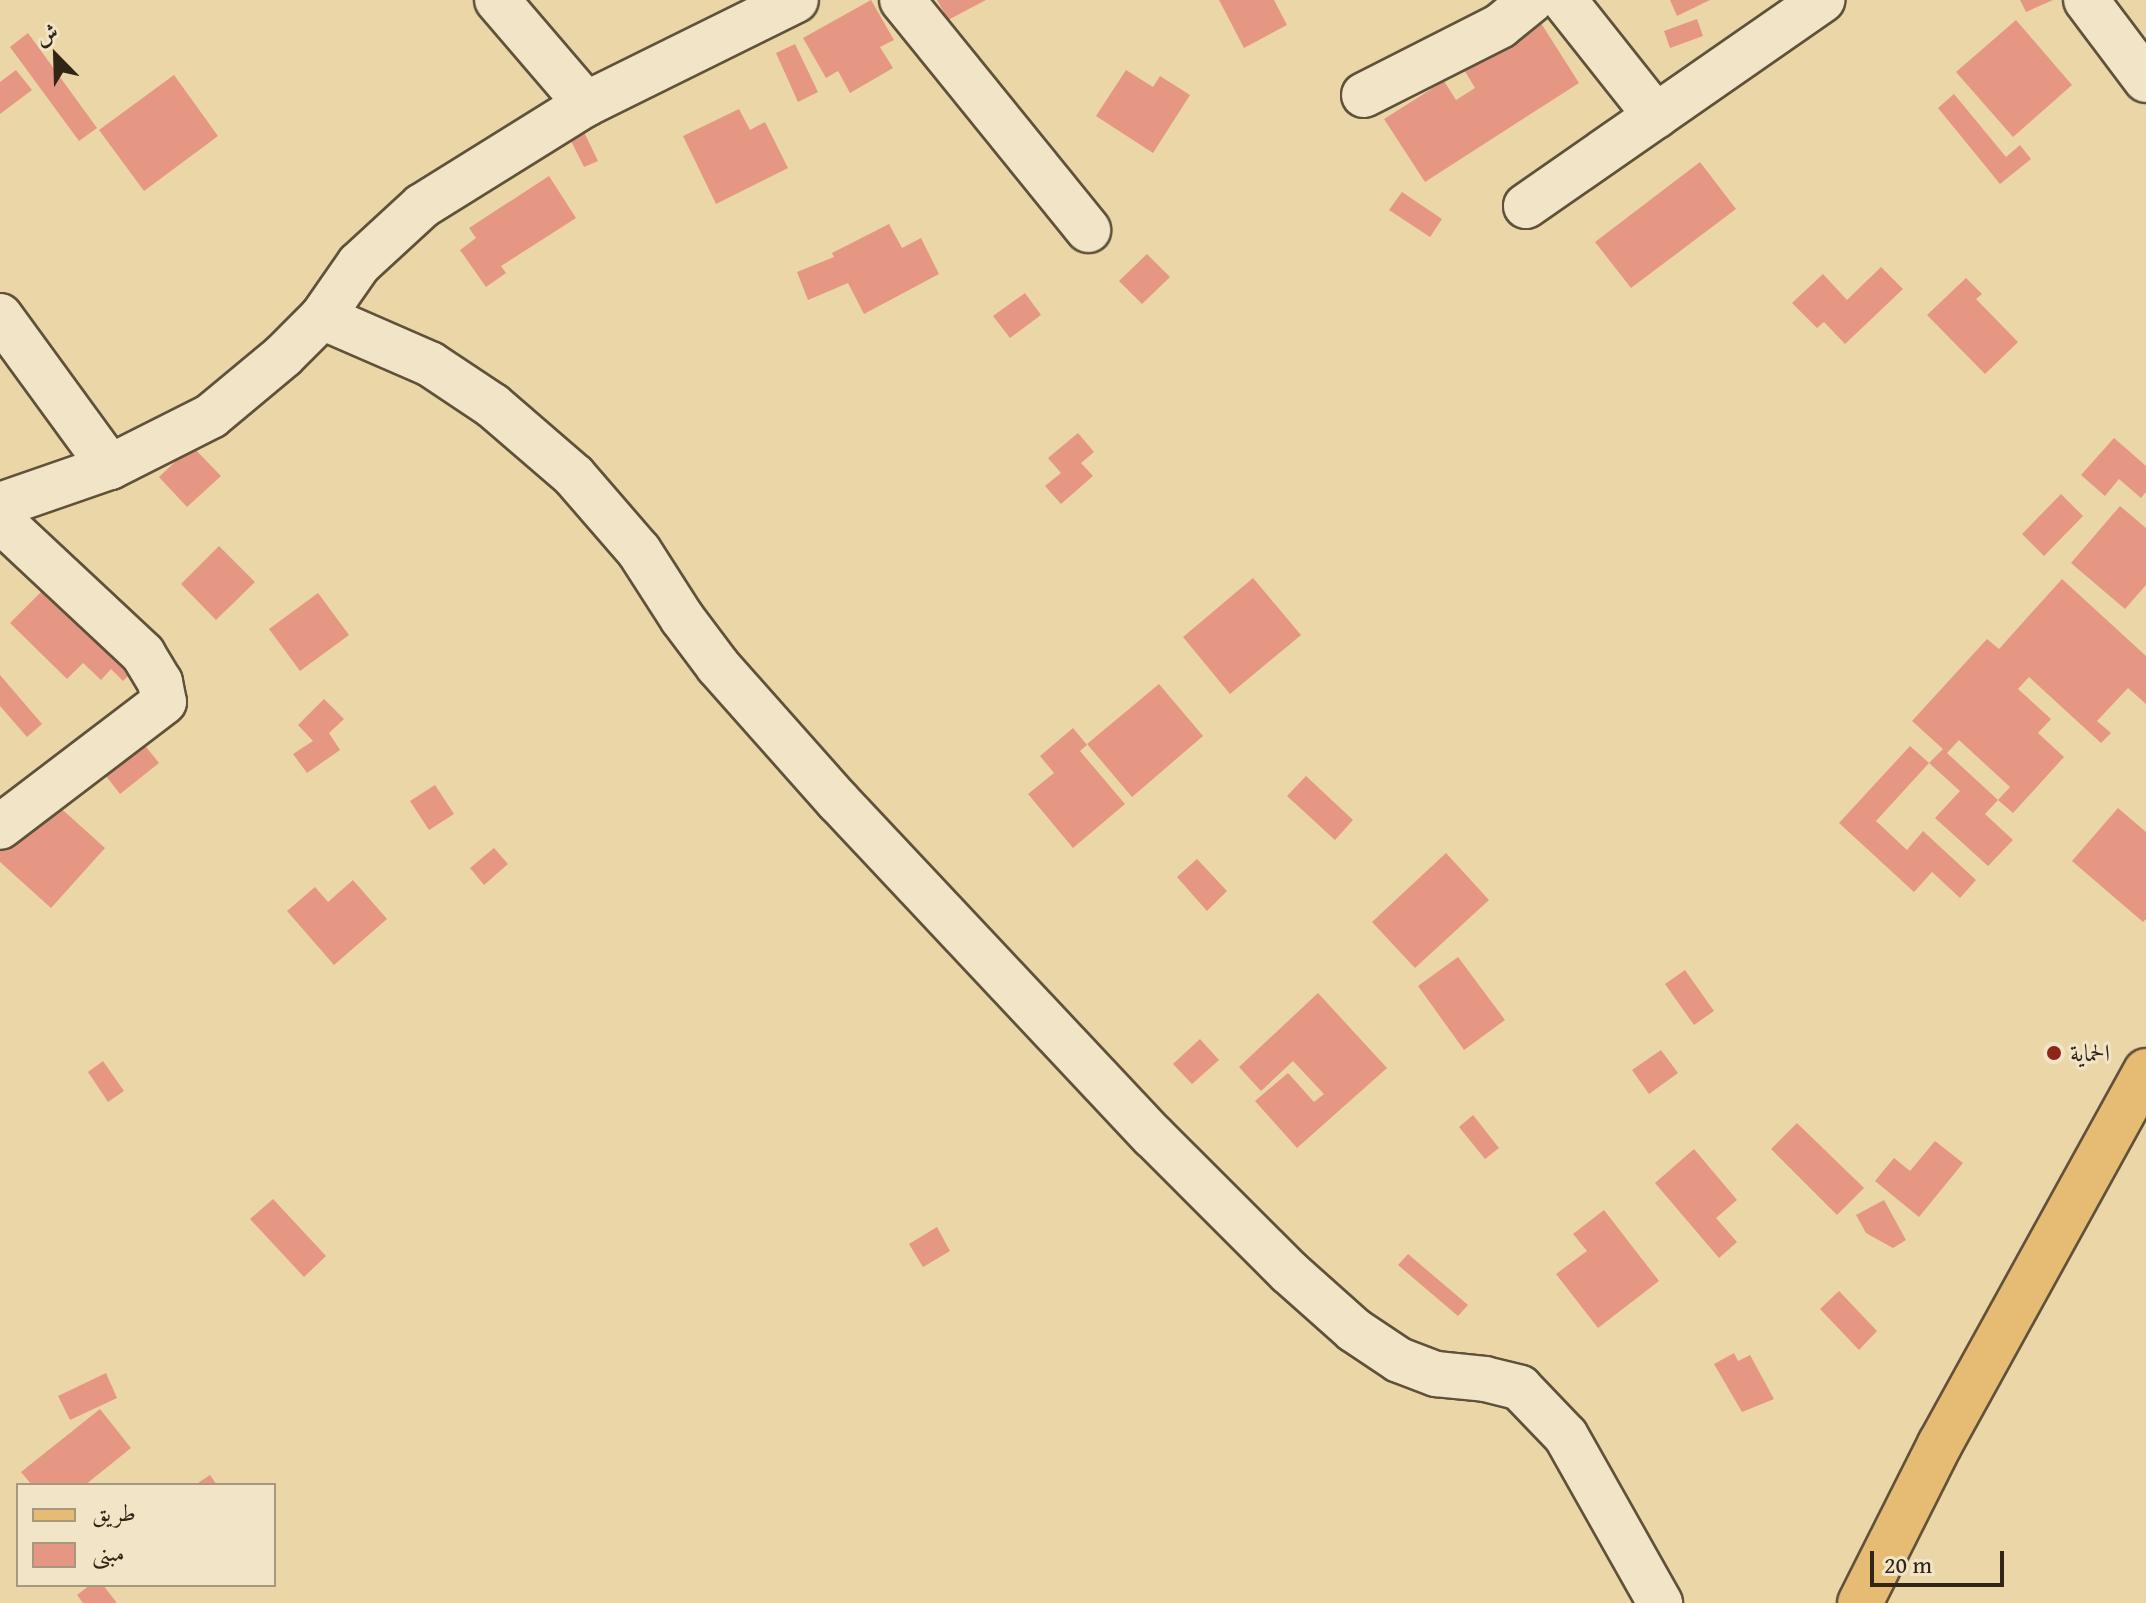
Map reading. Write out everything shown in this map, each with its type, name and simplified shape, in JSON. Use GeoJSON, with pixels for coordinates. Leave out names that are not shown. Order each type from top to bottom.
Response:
{"type":"FeatureCollection","features":[{"type":"Feature","properties":{"kind":"main road"},"geometry":{"type":"LineString","coordinates":[[1860,1603],[1940,1444],[2146,1071]]}},
{"type":"Feature","properties":{"kind":"street"},"geometry":{"type":"LineString","coordinates":[[497,0],[586,104]]}},
{"type":"Feature","properties":{"kind":"street"},"geometry":{"type":"LineString","coordinates":[[0,505],[110,467],[211,416],[283,356],[322,317],[359,264],[422,206],[586,104],[796,0]]}},
{"type":"Feature","properties":{"kind":"street"},"geometry":{"type":"LineString","coordinates":[[902,0],[1088,230]]}},
{"type":"Feature","properties":{"kind":"street"},"geometry":{"type":"LineString","coordinates":[[1364,95],[1500,26],[1532,0]]}},
{"type":"Feature","properties":{"kind":"street"},"geometry":{"type":"LineString","coordinates":[[1564,0],[1656,116]]}},
{"type":"Feature","properties":{"kind":"street"},"geometry":{"type":"LineString","coordinates":[[1526,206],[1822,0]]}},
{"type":"Feature","properties":{"kind":"street"},"geometry":{"type":"LineString","coordinates":[[2086,0],[2146,80]]}},
{"type":"Feature","properties":{"kind":"street"},"geometry":{"type":"LineString","coordinates":[[0,316],[110,467]]}},
{"type":"Feature","properties":{"kind":"street"},"geometry":{"type":"LineString","coordinates":[[322,317],[430,364],[493,406],[574,476],[639,551],[682,618],[718,666],[838,801],[1153,1136],[1289,1272],[1354,1330],[1399,1360],[1436,1374],[1485,1379],[1520,1388],[1566,1436],[1660,1603]]}},
{"type":"Feature","properties":{"kind":"street"},"geometry":{"type":"LineString","coordinates":[[0,520],[143,654],[160,682],[164,702],[0,827]]}},
{"type":"Feature","properties":{"kind":"building"},"geometry":{"type":"Polygon","coordinates":[[[871,0],[894,40],[880,47],[893,68],[850,93],[838,71],[826,78],[803,38],[871,0]]]}},
{"type":"Feature","properties":{"kind":"building"},"geometry":{"type":"Polygon","coordinates":[[[937,0],[986,0],[948,20],[937,0]]]}},
{"type":"Feature","properties":{"kind":"building"},"geometry":{"type":"Polygon","coordinates":[[[1219,0],[1274,0],[1287,25],[1244,48],[1219,0]]]}},
{"type":"Feature","properties":{"kind":"building"},"geometry":{"type":"Polygon","coordinates":[[[1670,0],[1710,0],[1677,16],[1670,0]]]}},
{"type":"Feature","properties":{"kind":"building"},"geometry":{"type":"Polygon","coordinates":[[[2020,0],[2053,0],[2026,12],[2020,0]]]}},
{"type":"Feature","properties":{"kind":"building"},"geometry":{"type":"Polygon","coordinates":[[[1697,19],[1703,36],[1670,48],[1664,31],[1697,19]]]}},
{"type":"Feature","properties":{"kind":"building"},"geometry":{"type":"Polygon","coordinates":[[[1539,20],[1579,83],[1425,182],[1384,119],[1444,81],[1456,100],[1475,88],[1463,68],[1539,20]]]}},
{"type":"Feature","properties":{"kind":"building"},"geometry":{"type":"Polygon","coordinates":[[[2016,20],[2072,85],[2013,137],[1956,72],[2016,20]]]}},
{"type":"Feature","properties":{"kind":"building"},"geometry":{"type":"Polygon","coordinates":[[[28,33],[97,128],[79,141],[10,47],[28,33]]]}},
{"type":"Feature","properties":{"kind":"building"},"geometry":{"type":"Polygon","coordinates":[[[795,44],[818,92],[798,102],[776,53],[795,44]]]}},
{"type":"Feature","properties":{"kind":"building"},"geometry":{"type":"Polygon","coordinates":[[[16,70],[32,90],[0,114],[0,82],[16,70]]]}},
{"type":"Feature","properties":{"kind":"building"},"geometry":{"type":"Polygon","coordinates":[[[1126,70],[1153,87],[1160,76],[1190,95],[1153,153],[1096,116],[1126,70]]]}},
{"type":"Feature","properties":{"kind":"building"},"geometry":{"type":"Polygon","coordinates":[[[174,75],[218,136],[144,191],[99,130],[174,75]]]}},
{"type":"Feature","properties":{"kind":"building"},"geometry":{"type":"Polygon","coordinates":[[[1954,94],[2006,157],[2020,145],[2031,159],[2000,184],[1938,108],[1954,94]]]}},
{"type":"Feature","properties":{"kind":"building"},"geometry":{"type":"Polygon","coordinates":[[[739,109],[750,130],[765,122],[788,168],[716,204],[683,136],[739,109]]]}},
{"type":"Feature","properties":{"kind":"building"},"geometry":{"type":"Polygon","coordinates":[[[583,130],[598,161],[584,167],[569,137],[583,130]]]}},
{"type":"Feature","properties":{"kind":"building"},"geometry":{"type":"Polygon","coordinates":[[[1700,162],[1736,209],[1631,288],[1595,242],[1700,162]]]}},
{"type":"Feature","properties":{"kind":"building"},"geometry":{"type":"Polygon","coordinates":[[[549,176],[576,218],[501,266],[506,273],[486,287],[460,250],[476,238],[469,228],[549,176]]]}},
{"type":"Feature","properties":{"kind":"building"},"geometry":{"type":"Polygon","coordinates":[[[1402,192],[1442,219],[1430,237],[1389,210],[1402,192]]]}},
{"type":"Feature","properties":{"kind":"building"},"geometry":{"type":"Polygon","coordinates":[[[889,224],[902,248],[921,238],[939,274],[864,314],[848,283],[808,300],[797,272],[834,257],[832,253],[889,224]]]}},
{"type":"Feature","properties":{"kind":"building"},"geometry":{"type":"Polygon","coordinates":[[[1147,254],[1170,277],[1142,304],[1119,281],[1147,254]]]}},
{"type":"Feature","properties":{"kind":"building"},"geometry":{"type":"Polygon","coordinates":[[[1881,267],[1903,289],[1845,344],[1824,322],[1817,328],[1792,303],[1823,274],[1847,300],[1881,267]]]}},
{"type":"Feature","properties":{"kind":"building"},"geometry":{"type":"Polygon","coordinates":[[[1966,278],[1982,294],[1976,299],[2018,342],[1985,374],[1927,315],[1966,278]]]}},
{"type":"Feature","properties":{"kind":"building"},"geometry":{"type":"Polygon","coordinates":[[[1025,293],[1041,315],[1010,338],[993,316],[1025,293]]]}},
{"type":"Feature","properties":{"kind":"building"},"geometry":{"type":"Polygon","coordinates":[[[1078,433],[1094,452],[1081,463],[1093,476],[1061,504],[1045,486],[1061,473],[1048,458],[1078,433]]]}},
{"type":"Feature","properties":{"kind":"building"},"geometry":{"type":"Polygon","coordinates":[[[2114,438],[2146,466],[2146,492],[2141,498],[2119,479],[2105,496],[2081,475],[2114,438]]]}},
{"type":"Feature","properties":{"kind":"building"},"geometry":{"type":"Polygon","coordinates":[[[192,446],[221,476],[187,507],[159,477],[192,446]]]}},
{"type":"Feature","properties":{"kind":"building"},"geometry":{"type":"Polygon","coordinates":[[[2061,494],[2083,516],[2044,556],[2022,534],[2061,494]]]}},
{"type":"Feature","properties":{"kind":"building"},"geometry":{"type":"Polygon","coordinates":[[[2120,506],[2146,528],[2146,585],[2125,609],[2071,563],[2120,506]]]}},
{"type":"Feature","properties":{"kind":"building"},"geometry":{"type":"Polygon","coordinates":[[[219,546],[255,582],[216,620],[181,584],[219,546]]]}},
{"type":"Feature","properties":{"kind":"building"},"geometry":{"type":"Polygon","coordinates":[[[59,574],[145,659],[123,681],[111,669],[101,680],[83,663],[67,679],[10,623],[59,574]]]}},
{"type":"Feature","properties":{"kind":"building"},"geometry":{"type":"Polygon","coordinates":[[[1253,578],[1301,635],[1230,694],[1183,637],[1253,578]]]}},
{"type":"Feature","properties":{"kind":"building"},"geometry":{"type":"Polygon","coordinates":[[[2062,579],[2146,656],[2146,704],[2128,688],[2097,721],[2111,733],[2101,743],[2029,677],[2018,689],[2051,719],[2038,733],[2064,757],[2013,813],[1998,800],[1985,814],[2013,840],[1988,866],[1935,818],[1960,791],[1929,763],[1943,749],[1912,721],[1987,639],[1999,649],[2062,579]],[[1959,740],[1947,753],[1998,800],[2010,787],[1959,740]]]}},
{"type":"Feature","properties":{"kind":"building"},"geometry":{"type":"Polygon","coordinates":[[[318,593],[349,635],[300,671],[269,629],[318,593]]]}},
{"type":"Feature","properties":{"kind":"building"},"geometry":{"type":"Polygon","coordinates":[[[0,675],[42,724],[27,737],[0,706],[0,675]]]}},
{"type":"Feature","properties":{"kind":"building"},"geometry":{"type":"Polygon","coordinates":[[[1159,684],[1203,736],[1132,797],[1087,744],[1159,684]]]}},
{"type":"Feature","properties":{"kind":"building"},"geometry":{"type":"Polygon","coordinates":[[[324,699],[344,719],[329,733],[340,750],[307,773],[293,754],[313,741],[298,725],[324,699]]]}},
{"type":"Feature","properties":{"kind":"building"},"geometry":{"type":"Polygon","coordinates":[[[130,727],[159,763],[120,794],[92,758],[130,727]]]}},
{"type":"Feature","properties":{"kind":"building"},"geometry":{"type":"Polygon","coordinates":[[[1073,728],[1087,745],[1080,751],[1125,804],[1073,848],[1028,794],[1054,773],[1040,756],[1073,728]]]}},
{"type":"Feature","properties":{"kind":"building"},"geometry":{"type":"Polygon","coordinates":[[[1910,746],[1929,763],[1876,821],[1907,850],[1923,831],[1976,880],[1960,898],[1932,872],[1914,892],[1839,823],[1910,746]]]}},
{"type":"Feature","properties":{"kind":"building"},"geometry":{"type":"Polygon","coordinates":[[[1306,776],[1353,820],[1335,840],[1287,796],[1306,776]]]}},
{"type":"Feature","properties":{"kind":"building"},"geometry":{"type":"Polygon","coordinates":[[[435,785],[454,814],[429,830],[410,801],[435,785]]]}},
{"type":"Feature","properties":{"kind":"building"},"geometry":{"type":"Polygon","coordinates":[[[45,794],[105,848],[51,908],[0,862],[0,843],[45,794]]]}},
{"type":"Feature","properties":{"kind":"building"},"geometry":{"type":"Polygon","coordinates":[[[2118,808],[2146,832],[2146,919],[2143,922],[2072,861],[2118,808]]]}},
{"type":"Feature","properties":{"kind":"building"},"geometry":{"type":"Polygon","coordinates":[[[494,848],[508,864],[484,885],[470,868],[494,848]]]}},
{"type":"Feature","properties":{"kind":"building"},"geometry":{"type":"Polygon","coordinates":[[[1446,853],[1489,900],[1415,968],[1372,922],[1446,853]]]}},
{"type":"Feature","properties":{"kind":"building"},"geometry":{"type":"Polygon","coordinates":[[[1197,859],[1227,891],[1207,911],[1177,877],[1197,859]]]}},
{"type":"Feature","properties":{"kind":"building"},"geometry":{"type":"Polygon","coordinates":[[[353,880],[387,919],[334,965],[287,911],[315,887],[328,902],[353,880]]]}},
{"type":"Feature","properties":{"kind":"building"},"geometry":{"type":"Polygon","coordinates":[[[1458,957],[1505,1020],[1464,1050],[1418,986],[1458,957]]]}},
{"type":"Feature","properties":{"kind":"building"},"geometry":{"type":"Polygon","coordinates":[[[1685,970],[1714,1011],[1694,1025],[1665,984],[1685,970]]]}},
{"type":"Feature","properties":{"kind":"building"},"geometry":{"type":"Polygon","coordinates":[[[1318,993],[1387,1068],[1297,1148],[1255,1101],[1288,1073],[1314,1102],[1324,1094],[1293,1061],[1261,1091],[1239,1067],[1318,993]]]}},
{"type":"Feature","properties":{"kind":"building"},"geometry":{"type":"Polygon","coordinates":[[[1200,1039],[1219,1060],[1192,1084],[1173,1064],[1200,1039]]]}},
{"type":"Feature","properties":{"kind":"building"},"geometry":{"type":"Polygon","coordinates":[[[1661,1050],[1678,1073],[1649,1094],[1632,1070],[1661,1050]]]}},
{"type":"Feature","properties":{"kind":"building"},"geometry":{"type":"Polygon","coordinates":[[[103,1061],[124,1091],[108,1102],[88,1072],[103,1061]]]}},
{"type":"Feature","properties":{"kind":"building"},"geometry":{"type":"Polygon","coordinates":[[[1473,1115],[1499,1148],[1485,1159],[1459,1127],[1473,1115]]]}},
{"type":"Feature","properties":{"kind":"building"},"geometry":{"type":"Polygon","coordinates":[[[1797,1123],[1864,1188],[1837,1215],[1771,1149],[1797,1123]]]}},
{"type":"Feature","properties":{"kind":"building"},"geometry":{"type":"Polygon","coordinates":[[[1935,1141],[1963,1163],[1919,1217],[1875,1181],[1894,1158],[1910,1171],[1935,1141]]]}},
{"type":"Feature","properties":{"kind":"building"},"geometry":{"type":"Polygon","coordinates":[[[1694,1149],[1737,1200],[1716,1218],[1737,1242],[1719,1258],[1655,1183],[1694,1149]]]}},
{"type":"Feature","properties":{"kind":"building"},"geometry":{"type":"Polygon","coordinates":[[[273,1199],[326,1256],[304,1277],[250,1219],[273,1199]]]}},
{"type":"Feature","properties":{"kind":"building"},"geometry":{"type":"Polygon","coordinates":[[[1884,1200],[1906,1240],[1893,1248],[1866,1233],[1856,1215],[1884,1200]]]}},
{"type":"Feature","properties":{"kind":"building"},"geometry":{"type":"Polygon","coordinates":[[[1604,1210],[1659,1281],[1598,1328],[1556,1274],[1587,1251],[1573,1234],[1604,1210]]]}},
{"type":"Feature","properties":{"kind":"building"},"geometry":{"type":"Polygon","coordinates":[[[937,1227],[950,1251],[923,1267],[909,1244],[937,1227]]]}},
{"type":"Feature","properties":{"kind":"building"},"geometry":{"type":"Polygon","coordinates":[[[1408,1254],[1468,1305],[1458,1316],[1398,1265],[1408,1254]]]}},
{"type":"Feature","properties":{"kind":"building"},"geometry":{"type":"Polygon","coordinates":[[[1839,1291],[1877,1331],[1859,1350],[1820,1309],[1839,1291]]]}},
{"type":"Feature","properties":{"kind":"building"},"geometry":{"type":"Polygon","coordinates":[[[1734,1353],[1738,1361],[1750,1355],[1774,1399],[1742,1412],[1714,1364],[1734,1353]]]}},
{"type":"Feature","properties":{"kind":"building"},"geometry":{"type":"Polygon","coordinates":[[[106,1373],[117,1398],[70,1420],[58,1396],[106,1373]]]}},
{"type":"Feature","properties":{"kind":"building"},"geometry":{"type":"Polygon","coordinates":[[[100,1409],[131,1448],[87,1483],[30,1483],[21,1472],[100,1409]]]}},
{"type":"Feature","properties":{"kind":"building"},"geometry":{"type":"Polygon","coordinates":[[[210,1475],[216,1483],[198,1483],[210,1475]]]}},
{"type":"Feature","properties":{"kind":"building"},"geometry":{"type":"Polygon","coordinates":[[[87,1587],[105,1587],[117,1603],[83,1603],[77,1595],[87,1587]]]}},
{"type":"Feature","properties":{"kind":"place","name":"الحماية"},"geometry":{"type":"Point","coordinates":[2054,1053]}}]}
